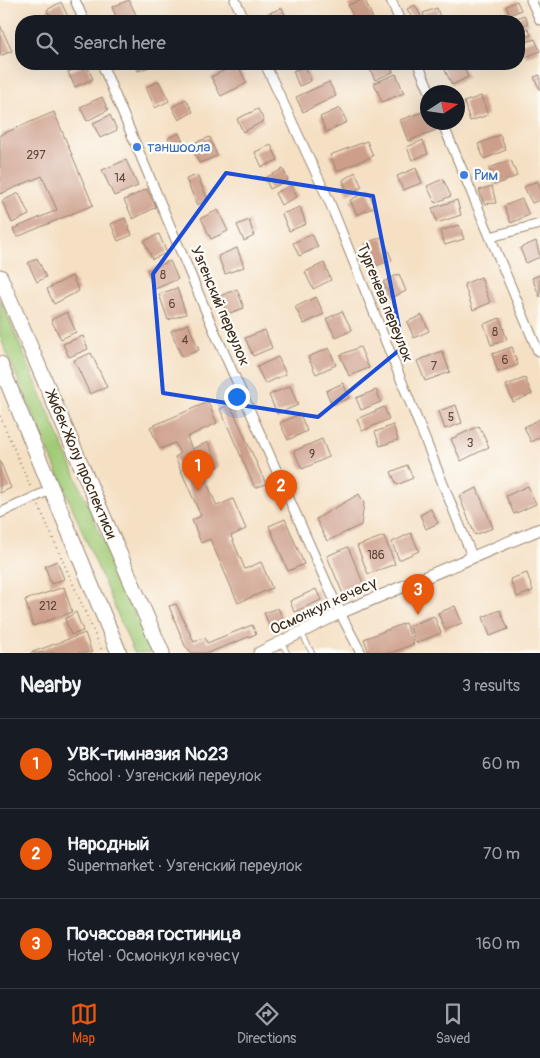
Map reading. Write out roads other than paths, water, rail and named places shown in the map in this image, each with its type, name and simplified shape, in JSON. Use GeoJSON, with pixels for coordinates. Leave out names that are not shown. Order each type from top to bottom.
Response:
{"type":"FeatureCollection","features":[{"type":"Feature","properties":{"kind":"main road","name":"Жибек Жолу проспектиси"},"geometry":{"type":"LineString","coordinates":[[0,277],[162,653]]}},
{"type":"Feature","properties":{"kind":"main road"},"geometry":{"type":"LineString","coordinates":[[0,364],[7,388],[52,489],[120,653]]}},
{"type":"Feature","properties":{"kind":"street"},"geometry":{"type":"LineString","coordinates":[[75,0],[81,15]]}},
{"type":"Feature","properties":{"kind":"street"},"geometry":{"type":"LineString","coordinates":[[235,0],[242,15]]}},
{"type":"Feature","properties":{"kind":"street"},"geometry":{"type":"LineString","coordinates":[[391,0],[397,15]]}},
{"type":"Feature","properties":{"kind":"street"},"geometry":{"type":"LineString","coordinates":[[531,0],[540,20]]}},
{"type":"Feature","properties":{"kind":"street","name":"Узгенский переулок"},"geometry":{"type":"LineString","coordinates":[[105,70],[213,328],[340,613],[361,653]]}},
{"type":"Feature","properties":{"kind":"street","name":"Тургенева переулок"},"geometry":{"type":"LineString","coordinates":[[268,70],[330,203],[472,556]]}},
{"type":"Feature","properties":{"kind":"street"},"geometry":{"type":"LineString","coordinates":[[421,70],[427,85]]}},
{"type":"Feature","properties":{"kind":"street"},"geometry":{"type":"LineString","coordinates":[[445,130],[539,351]]}},
{"type":"Feature","properties":{"kind":"street"},"geometry":{"type":"LineString","coordinates":[[490,237],[540,224]]}},
{"type":"Feature","properties":{"kind":"street"},"geometry":{"type":"LineString","coordinates":[[0,513],[52,489]]}},
{"type":"Feature","properties":{"kind":"street","name":"Осмонкул көчөсү"},"geometry":{"type":"LineString","coordinates":[[259,653],[285,648],[302,634],[340,613],[540,529]]}},
{"type":"Feature","properties":{"kind":"lane"},"geometry":{"type":"LineString","coordinates":[[302,634],[312,653]]}},
{"type":"Feature","properties":{"kind":"place","name":"таншоола"},"geometry":{"type":"Point","coordinates":[137,147]}},
{"type":"Feature","properties":{"kind":"place","name":"Рим"},"geometry":{"type":"Point","coordinates":[464,175]}},
{"type":"Feature","properties":{"kind":"place","name":"УВК-гимназия №23"},"geometry":{"type":"Point","coordinates":[198,491]}},
{"type":"Feature","properties":{"kind":"place","name":"Народный"},"geometry":{"type":"Point","coordinates":[281,511]}},
{"type":"Feature","properties":{"kind":"place","name":"Почасовая гостиница"},"geometry":{"type":"Point","coordinates":[418,615]}}]}
